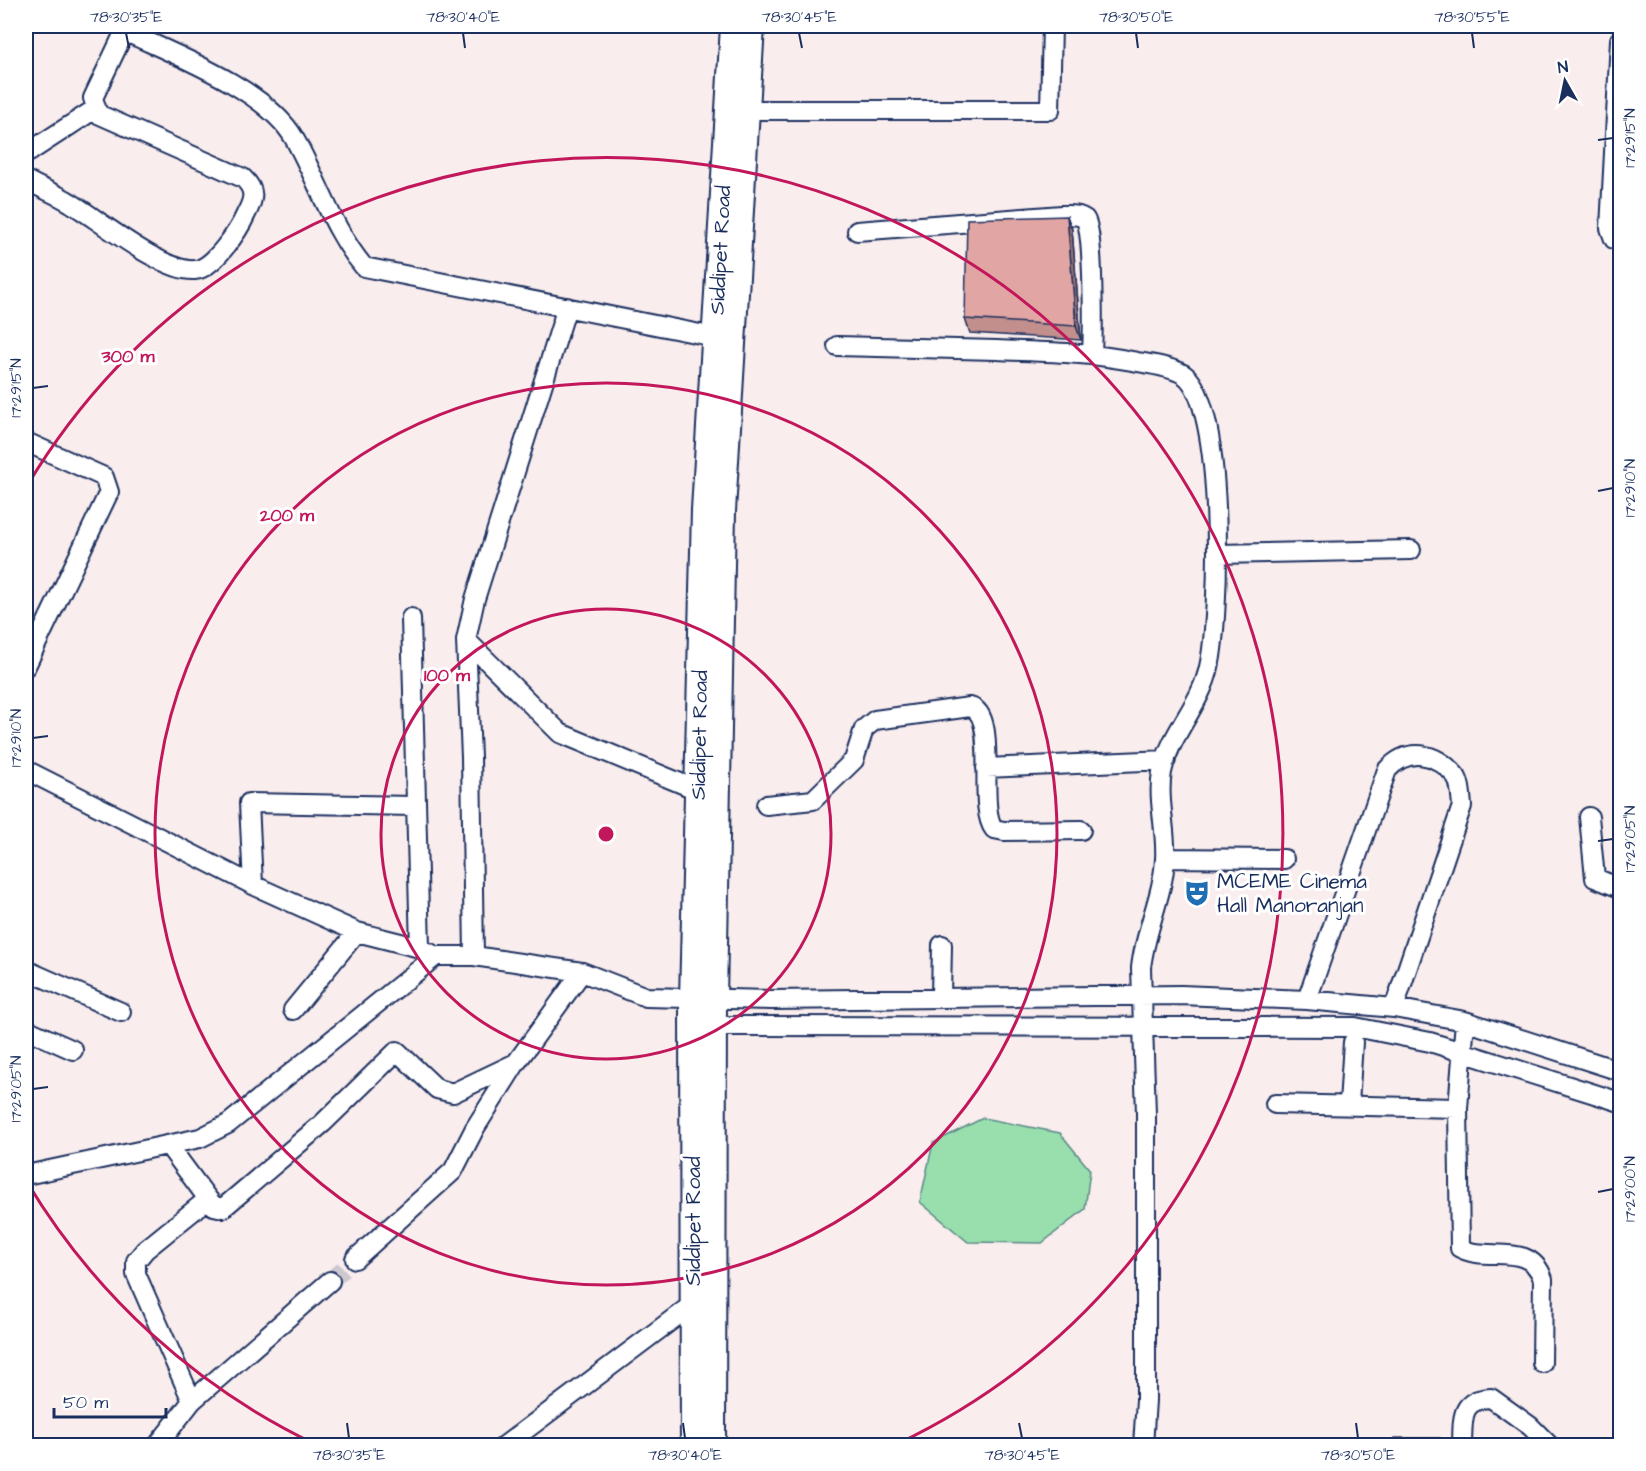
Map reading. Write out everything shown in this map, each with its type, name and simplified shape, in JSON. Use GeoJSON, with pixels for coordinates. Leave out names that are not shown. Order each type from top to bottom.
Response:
{"type":"FeatureCollection","features":[{"type":"Feature","properties":{"kind":"main road","name":"Siddipet Road"},"geometry":{"type":"LineString","coordinates":[[713,1446],[697,790],[704,510],[734,26]]}},
{"type":"Feature","properties":{"kind":"main road","name":"Siddipet Road"},"geometry":{"type":"LineString","coordinates":[[703,999],[723,511],[752,26]]}},
{"type":"Feature","properties":{"kind":"main road","name":"Siddipet Road"},"geometry":{"type":"LineString","coordinates":[[693,1446],[693,1304],[703,1026]]}},
{"type":"Feature","properties":{"kind":"street"},"geometry":{"type":"LineString","coordinates":[[747,110],[1050,110],[1052,26]]}},
{"type":"Feature","properties":{"kind":"street"},"geometry":{"type":"LineString","coordinates":[[26,180],[70,202],[119,236],[177,268],[196,270],[211,265],[244,219],[253,201],[250,185],[243,178],[104,118],[95,110],[93,98],[122,37],[133,34],[242,89],[269,107],[293,135],[349,250],[364,267],[715,337]]}},
{"type":"Feature","properties":{"kind":"street"},"geometry":{"type":"LineString","coordinates":[[1620,40],[1610,228],[1614,239],[1620,238]]}},
{"type":"Feature","properties":{"kind":"street"},"geometry":{"type":"LineString","coordinates":[[26,154],[95,110]]}},
{"type":"Feature","properties":{"kind":"street"},"geometry":{"type":"LineString","coordinates":[[857,231],[1062,215],[1083,217],[1087,221],[1091,259],[1092,353]]}},
{"type":"Feature","properties":{"kind":"street"},"geometry":{"type":"LineString","coordinates":[[474,956],[471,757],[466,640],[475,599],[567,307]]}},
{"type":"Feature","properties":{"kind":"street"},"geometry":{"type":"LineString","coordinates":[[837,346],[1092,353],[1172,369],[1185,375],[1198,394],[1212,455],[1218,555],[1209,668],[1192,707],[1170,745],[1162,774],[1165,858],[1162,882],[1143,946],[1146,1316],[1143,1446]]}},
{"type":"Feature","properties":{"kind":"street"},"geometry":{"type":"LineString","coordinates":[[26,442],[104,477],[109,484],[106,501],[26,666]]}},
{"type":"Feature","properties":{"kind":"street"},"geometry":{"type":"LineString","coordinates":[[1218,555],[1412,550]]}},
{"type":"Feature","properties":{"kind":"street"},"geometry":{"type":"LineString","coordinates":[[411,618],[414,806],[428,952]]}},
{"type":"Feature","properties":{"kind":"street"},"geometry":{"type":"LineString","coordinates":[[466,640],[560,733],[697,790]]}},
{"type":"Feature","properties":{"kind":"street"},"geometry":{"type":"LineString","coordinates":[[766,805],[813,801],[854,760],[864,729],[875,720],[959,708],[976,709],[981,714],[985,731],[988,814],[990,824],[994,829],[1004,831],[1081,830]]}},
{"type":"Feature","properties":{"kind":"street"},"geometry":{"type":"LineString","coordinates":[[1307,1000],[1387,770],[1402,757],[1418,753],[1437,761],[1456,776],[1462,806],[1394,1008]]}},
{"type":"Feature","properties":{"kind":"street"},"geometry":{"type":"LineString","coordinates":[[986,768],[1166,760]]}},
{"type":"Feature","properties":{"kind":"street"},"geometry":{"type":"LineString","coordinates":[[26,770],[254,885],[357,932],[428,952],[474,956],[582,972],[646,997],[703,999],[1143,995],[1307,1000],[1394,1008],[1466,1021],[1620,1071]]}},
{"type":"Feature","properties":{"kind":"street"},"geometry":{"type":"LineString","coordinates":[[254,885],[249,803],[414,806]]}},
{"type":"Feature","properties":{"kind":"street"},"geometry":{"type":"LineString","coordinates":[[1589,817],[1595,878],[1620,888]]}},
{"type":"Feature","properties":{"kind":"street"},"geometry":{"type":"LineString","coordinates":[[1165,858],[1284,859]]}},
{"type":"Feature","properties":{"kind":"street"},"geometry":{"type":"LineString","coordinates":[[293,1010],[357,932]]}},
{"type":"Feature","properties":{"kind":"street"},"geometry":{"type":"LineString","coordinates":[[941,997],[942,945]]}},
{"type":"Feature","properties":{"kind":"street"},"geometry":{"type":"LineString","coordinates":[[26,1175],[200,1138],[228,1125],[428,952]]}},
{"type":"Feature","properties":{"kind":"street"},"geometry":{"type":"LineString","coordinates":[[26,970],[121,1012]]}},
{"type":"Feature","properties":{"kind":"street"},"geometry":{"type":"LineString","coordinates":[[355,1259],[453,1171],[475,1128],[516,1063],[582,972]]}},
{"type":"Feature","properties":{"kind":"street"},"geometry":{"type":"LineString","coordinates":[[1038,996],[1040,1028]]}},
{"type":"Feature","properties":{"kind":"street"},"geometry":{"type":"LineString","coordinates":[[917,1027],[918,997]]}},
{"type":"Feature","properties":{"kind":"street"},"geometry":{"type":"LineString","coordinates":[[1466,1021],[1458,1108],[1460,1248],[1468,1252],[1507,1253],[1522,1256],[1540,1270],[1543,1279],[1542,1363]]}},
{"type":"Feature","properties":{"kind":"street"},"geometry":{"type":"LineString","coordinates":[[703,1026],[1355,1027],[1390,1033],[1463,1052],[1620,1102]]}},
{"type":"Feature","properties":{"kind":"street"},"geometry":{"type":"LineString","coordinates":[[26,1029],[73,1050]]}},
{"type":"Feature","properties":{"kind":"street"},"geometry":{"type":"LineString","coordinates":[[1349,1104],[1353,1042]]}},
{"type":"Feature","properties":{"kind":"street"},"geometry":{"type":"LineString","coordinates":[[168,1145],[214,1206],[223,1208],[323,1123],[397,1051],[437,1089],[453,1093],[516,1063]]}},
{"type":"Feature","properties":{"kind":"street"},"geometry":{"type":"LineString","coordinates":[[1275,1104],[1458,1108]]}},
{"type":"Feature","properties":{"kind":"street"},"geometry":{"type":"LineString","coordinates":[[192,1401],[136,1274],[136,1261],[145,1250],[208,1199]]}},
{"type":"Feature","properties":{"kind":"street"},"geometry":{"type":"LineString","coordinates":[[157,1446],[192,1401],[330,1281]]}},
{"type":"Feature","properties":{"kind":"street"},"geometry":{"type":"LineString","coordinates":[[504,1446],[693,1304]]}},
{"type":"Feature","properties":{"kind":"street"},"geometry":{"type":"LineString","coordinates":[[1462,1446],[1463,1417],[1466,1408],[1472,1401],[1491,1398],[1530,1426],[1550,1446]]}},
{"type":"Feature","properties":{"kind":"green space"},"geometry":{"type":"Polygon","coordinates":[[[983,1118],[1060,1133],[1090,1170],[1085,1209],[1042,1243],[968,1242],[920,1202],[933,1143],[983,1118]]]}},
{"type":"Feature","properties":{"kind":"building"},"geometry":{"type":"Polygon","coordinates":[[[1067,216],[1076,326],[965,319],[967,219],[1067,216]]]}},
{"type":"Feature","properties":{"kind":"building"},"geometry":{"type":"Polygon","coordinates":[[[1394,1438],[1440,1438],[1440,1446],[1394,1446],[1394,1438]]]}},
{"type":"Feature","properties":{"kind":"building"},"geometry":{"type":"Polygon","coordinates":[[[1490,1442],[1528,1442],[1528,1446],[1490,1446],[1490,1442]]]}},
{"type":"Feature","properties":{"kind":"tunnel"},"geometry":{"type":"LineString","coordinates":[[330,1281],[355,1259]]}},
{"type":"Feature","properties":{"kind":"place","name":"MCEME Cinema Hall Manoranjan"},"geometry":{"type":"Point","coordinates":[1197,893]}}]}
